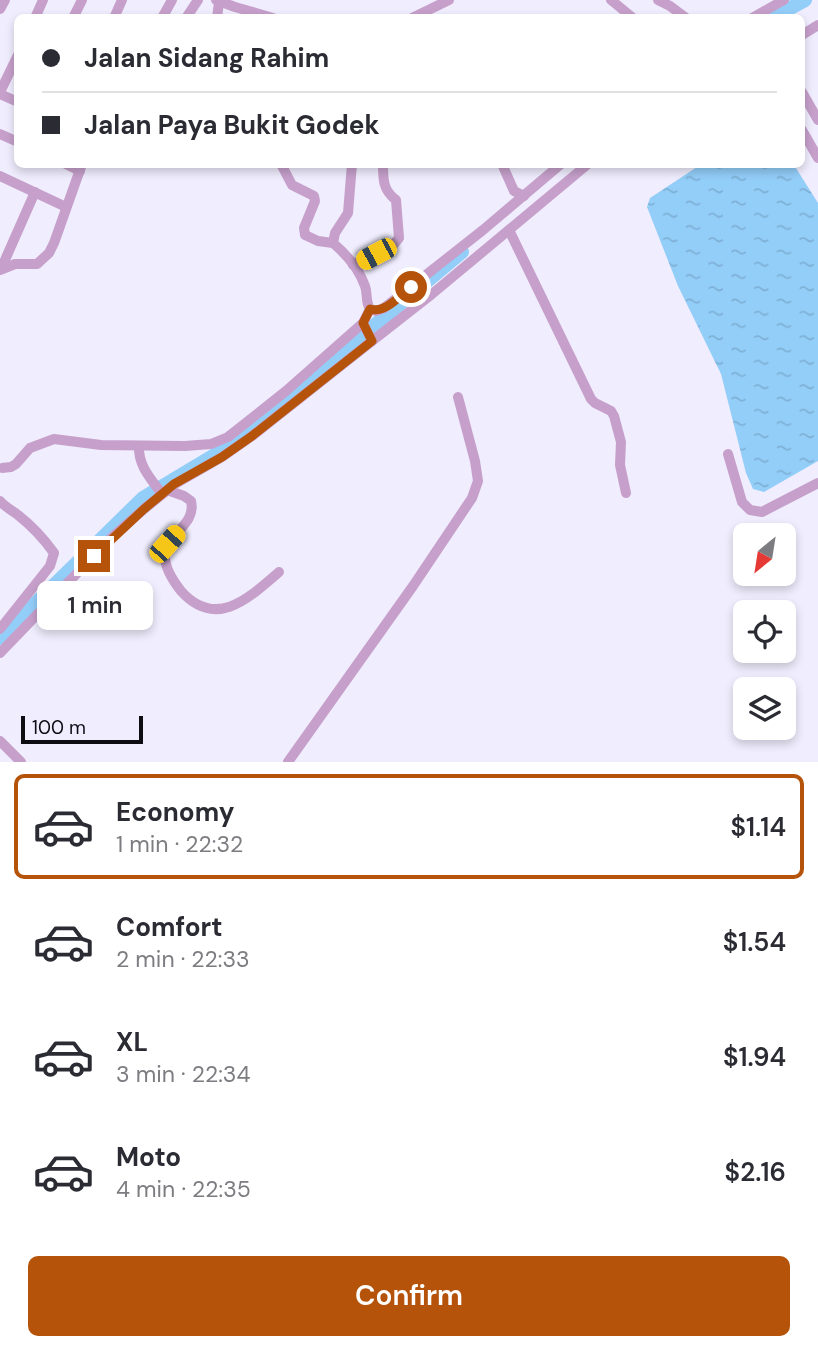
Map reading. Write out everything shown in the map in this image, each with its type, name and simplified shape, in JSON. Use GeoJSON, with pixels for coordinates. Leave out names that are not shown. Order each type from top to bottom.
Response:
{"type":"FeatureCollection","features":[{"type":"Feature","properties":{"kind":"street"},"geometry":{"type":"LineString","coordinates":[[0,9],[5,0]]}},
{"type":"Feature","properties":{"kind":"street"},"geometry":{"type":"LineString","coordinates":[[611,0],[628,14]]}},
{"type":"Feature","properties":{"kind":"street"},"geometry":{"type":"LineString","coordinates":[[658,0],[681,14]]}},
{"type":"Feature","properties":{"kind":"street"},"geometry":{"type":"LineString","coordinates":[[759,14],[784,0]]}},
{"type":"Feature","properties":{"kind":"street"},"geometry":{"type":"LineString","coordinates":[[218,1],[254,14]]}},
{"type":"Feature","properties":{"kind":"street"},"geometry":{"type":"LineString","coordinates":[[421,14],[444,3]]}},
{"type":"Feature","properties":{"kind":"street"},"geometry":{"type":"LineString","coordinates":[[0,93],[14,63]]}},
{"type":"Feature","properties":{"kind":"street"},"geometry":{"type":"LineString","coordinates":[[805,97],[818,120]]}},
{"type":"Feature","properties":{"kind":"street"},"geometry":{"type":"LineString","coordinates":[[806,145],[818,158]]}},
{"type":"Feature","properties":{"kind":"street"},"geometry":{"type":"LineString","coordinates":[[0,269],[15,264],[37,264],[44,259],[54,243],[81,168]]}},
{"type":"Feature","properties":{"kind":"street"},"geometry":{"type":"LineString","coordinates":[[283,168],[292,185],[314,197],[315,201],[304,228],[305,235],[317,241],[333,243],[344,252],[365,284],[366,317],[372,340]]}},
{"type":"Feature","properties":{"kind":"street"},"geometry":{"type":"LineString","coordinates":[[333,243],[335,233],[348,214],[352,168]]}},
{"type":"Feature","properties":{"kind":"street"},"geometry":{"type":"LineString","coordinates":[[353,265],[394,244],[399,238],[396,200],[384,185],[383,168]]}},
{"type":"Feature","properties":{"kind":"street"},"geometry":{"type":"LineString","coordinates":[[504,168],[514,191],[524,196]]}},
{"type":"Feature","properties":{"kind":"street"},"geometry":{"type":"LineString","coordinates":[[1,467],[11,467],[30,448],[54,439],[138,450],[211,444],[228,437],[286,391],[366,317],[384,308],[556,168]]}},
{"type":"Feature","properties":{"kind":"street"},"geometry":{"type":"LineString","coordinates":[[0,653],[160,490],[222,457],[252,436],[583,168]]}},
{"type":"Feature","properties":{"kind":"street"},"geometry":{"type":"LineString","coordinates":[[0,177],[66,207]]}},
{"type":"Feature","properties":{"kind":"street"},"geometry":{"type":"LineString","coordinates":[[0,269],[35,192]]}},
{"type":"Feature","properties":{"kind":"street"},"geometry":{"type":"LineString","coordinates":[[509,230],[591,399],[611,411],[614,416],[621,442],[620,465],[626,493]]}},
{"type":"Feature","properties":{"kind":"street"},"geometry":{"type":"LineString","coordinates":[[288,762],[472,498],[478,481],[458,397]]}},
{"type":"Feature","properties":{"kind":"street"},"geometry":{"type":"LineString","coordinates":[[138,450],[147,475],[160,490],[191,500],[192,513],[167,544],[165,556],[167,569],[184,594],[205,607],[217,610],[229,608],[256,592],[279,572]]}},
{"type":"Feature","properties":{"kind":"street"},"geometry":{"type":"LineString","coordinates":[[728,454],[742,502],[750,510],[762,512],[818,483]]}},
{"type":"Feature","properties":{"kind":"street"},"geometry":{"type":"LineString","coordinates":[[0,501],[44,539],[54,554],[50,566],[0,629]]}},
{"type":"Feature","properties":{"kind":"street"},"geometry":{"type":"LineString","coordinates":[[0,741],[21,762]]}},
{"type":"Feature","properties":{"kind":"water"},"geometry":{"type":"Polygon","coordinates":[[[695,168],[796,168],[818,203],[818,461],[764,492],[753,489],[746,473],[721,374],[678,286],[647,207],[650,198],[695,168]]]}},
{"type":"Feature","properties":{"kind":"waterway"},"geometry":{"type":"LineString","coordinates":[[779,14],[805,0]]}},
{"type":"Feature","properties":{"kind":"waterway"},"geometry":{"type":"LineString","coordinates":[[0,638],[143,498],[233,444],[462,252]]}},
{"type":"Feature","properties":{"kind":"route"},"geometry":{"type":"LineString","coordinates":[[94,556],[174,484],[222,457],[252,436],[358,354],[372,341],[363,323],[370,309],[376,311],[384,308],[411,287]]}}]}
